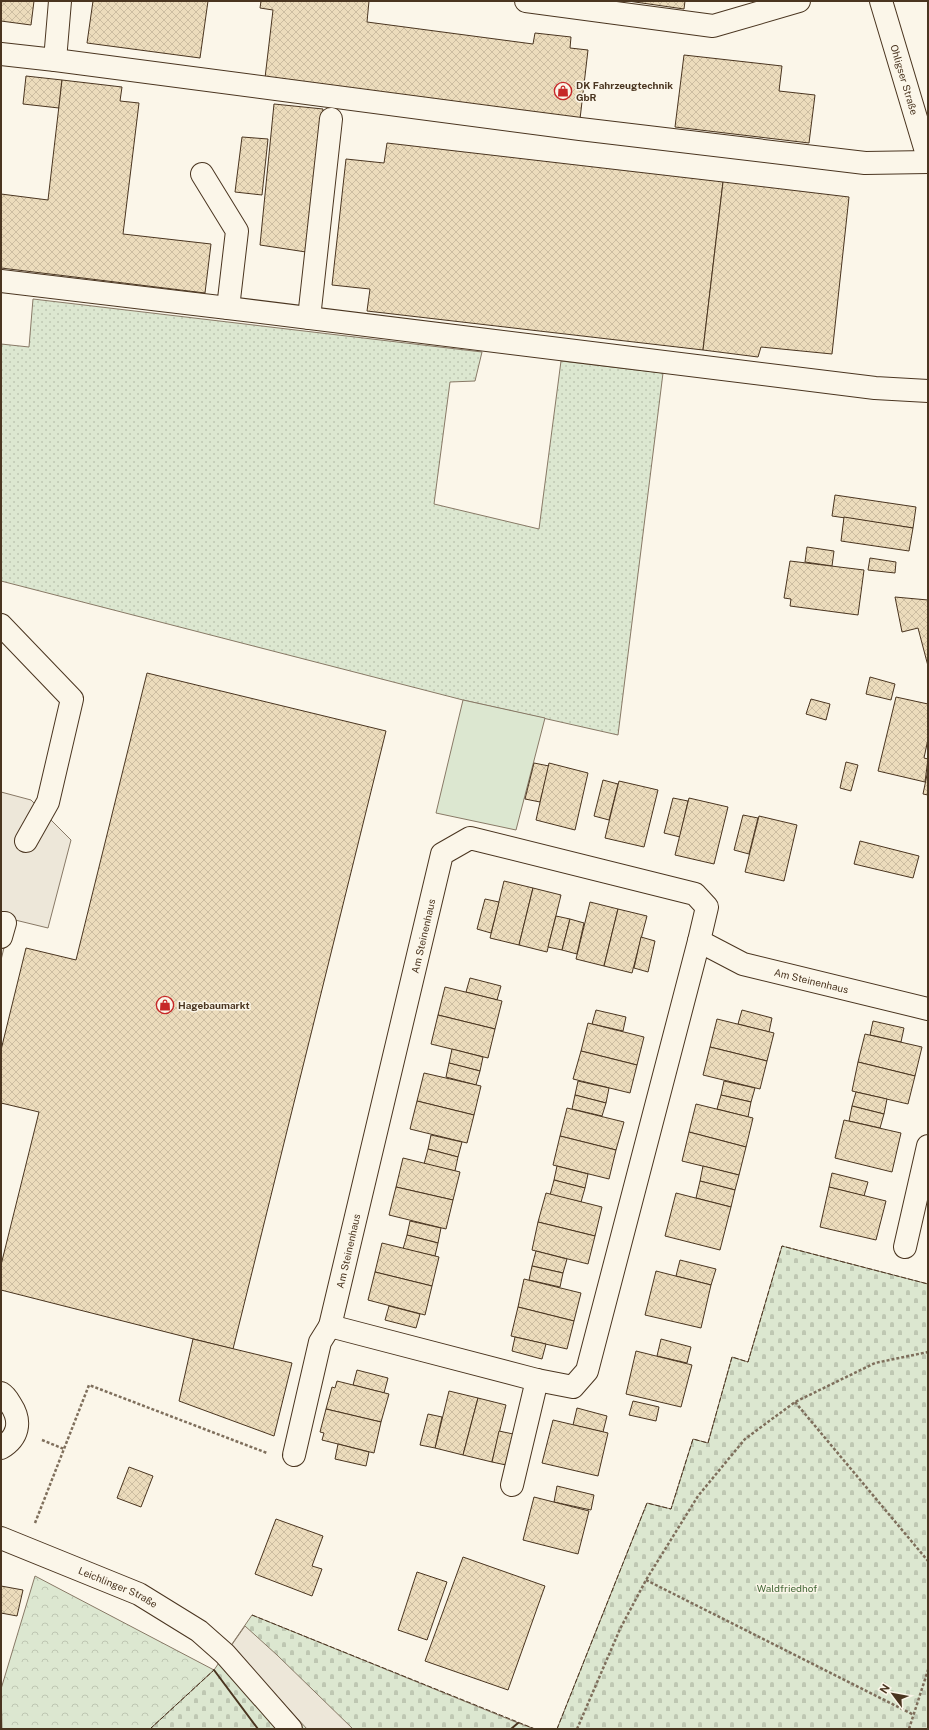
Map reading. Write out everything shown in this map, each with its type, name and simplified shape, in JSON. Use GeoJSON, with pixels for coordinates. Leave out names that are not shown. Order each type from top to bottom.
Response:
{"type":"FeatureCollection","features":[{"type":"Feature","properties":{"kind":"street"},"geometry":{"type":"LineString","coordinates":[[55,60],[60,1]]}},
{"type":"Feature","properties":{"kind":"street"},"geometry":{"type":"LineString","coordinates":[[526,1],[714,26],[792,2]]}},
{"type":"Feature","properties":{"kind":"street","name":"Ohligser Straße"},"geometry":{"type":"LineString","coordinates":[[881,1],[928,158]]}},
{"type":"Feature","properties":{"kind":"street"},"geometry":{"type":"LineString","coordinates":[[1,54],[580,129],[857,162],[928,162]]}},
{"type":"Feature","properties":{"kind":"street"},"geometry":{"type":"LineString","coordinates":[[309,318],[332,119]]}},
{"type":"Feature","properties":{"kind":"street"},"geometry":{"type":"LineString","coordinates":[[202,174],[237,231],[228,308]]}},
{"type":"Feature","properties":{"kind":"street"},"geometry":{"type":"LineString","coordinates":[[1,281],[876,388],[928,390]]}},
{"type":"Feature","properties":{"kind":"street"},"geometry":{"type":"LineString","coordinates":[[1,625],[72,699],[48,802],[26,841]]}},
{"type":"Feature","properties":{"kind":"street","name":"Am Steinenhaus"},"geometry":{"type":"LineString","coordinates":[[294,1455],[320,1342],[330,1326],[442,854],[470,838],[695,894],[707,907],[700,941],[587,1371],[573,1387],[538,1380],[330,1326]]}},
{"type":"Feature","properties":{"kind":"street"},"geometry":{"type":"LineString","coordinates":[[1,922],[4,923],[1,937]]}},
{"type":"Feature","properties":{"kind":"street","name":"Am Steinenhaus"},"geometry":{"type":"LineString","coordinates":[[700,941],[744,964],[928,1009]]}},
{"type":"Feature","properties":{"kind":"street"},"geometry":{"type":"LineString","coordinates":[[905,1247],[928,1146]]}},
{"type":"Feature","properties":{"kind":"street"},"geometry":{"type":"LineString","coordinates":[[512,1485],[538,1380]]}},
{"type":"Feature","properties":{"kind":"street"},"geometry":{"type":"LineString","coordinates":[[1,1393],[5,1395],[13,1408],[18,1421],[17,1430],[12,1439],[8,1444],[1,1448]]}},
{"type":"Feature","properties":{"kind":"street","name":"Leichlinger Straße"},"geometry":{"type":"LineString","coordinates":[[1,1538],[139,1594],[199,1631],[225,1654],[291,1729]]}},
{"type":"Feature","properties":{"kind":"path"},"geometry":{"type":"LineString","coordinates":[[577,1729],[620,1629],[646,1580],[698,1496],[745,1439],[795,1402],[875,1363],[928,1352]]}},
{"type":"Feature","properties":{"kind":"path"},"geometry":{"type":"LineString","coordinates":[[26,1547],[89,1386],[280,1458],[294,1455]]}},
{"type":"Feature","properties":{"kind":"path"},"geometry":{"type":"LineString","coordinates":[[795,1402],[928,1561]]}},
{"type":"Feature","properties":{"kind":"path"},"geometry":{"type":"LineString","coordinates":[[646,1580],[914,1715]]}},
{"type":"Feature","properties":{"kind":"path"},"geometry":{"type":"LineString","coordinates":[[909,1729],[928,1670]]}},
{"type":"Feature","properties":{"kind":"green space"},"geometry":{"type":"Polygon","coordinates":[[[33,299],[482,352],[475,381],[450,382],[434,504],[539,529],[561,361],[663,373],[618,735],[463,700],[1,581],[1,344],[29,347],[33,299]]]}},
{"type":"Feature","properties":{"kind":"green space"},"geometry":{"type":"Polygon","coordinates":[[[463,700],[545,718],[516,830],[436,813],[463,700]]]}},
{"type":"Feature","properties":{"kind":"green space","name":"Waldfriedhof"},"geometry":{"type":"Polygon","coordinates":[[[782,1246],[928,1284],[928,1729],[557,1729],[647,1503],[671,1509],[693,1439],[708,1443],[732,1357],[748,1362],[782,1246]]]}},
{"type":"Feature","properties":{"kind":"green space"},"geometry":{"type":"Polygon","coordinates":[[[35,1576],[214,1670],[150,1729],[2,1729],[1,1689],[35,1576]]]}},
{"type":"Feature","properties":{"kind":"green space"},"geometry":{"type":"Polygon","coordinates":[[[252,1615],[535,1729],[150,1729],[214,1670],[252,1615]]]}},
{"type":"Feature","properties":{"kind":"shaded area"},"geometry":{"type":"Polygon","coordinates":[[[1,792],[31,800],[71,840],[48,928],[11,919],[1,960],[1,792]]]}},
{"type":"Feature","properties":{"kind":"shaded area"},"geometry":{"type":"Polygon","coordinates":[[[245,1626],[353,1729],[307,1729],[231,1646],[245,1626]]]}},
{"type":"Feature","properties":{"kind":"building"},"geometry":{"type":"Polygon","coordinates":[[[1,1],[34,1],[31,25],[1,21],[1,1]]]}},
{"type":"Feature","properties":{"kind":"building"},"geometry":{"type":"Polygon","coordinates":[[[93,1],[208,1],[200,58],[87,43],[93,1]]]}},
{"type":"Feature","properties":{"kind":"building"},"geometry":{"type":"Polygon","coordinates":[[[261,1],[369,1],[367,22],[533,44],[535,33],[571,37],[570,48],[588,50],[580,119],[265,78],[273,10],[260,8],[261,1]]]}},
{"type":"Feature","properties":{"kind":"building"},"geometry":{"type":"Polygon","coordinates":[[[628,1],[685,1],[684,9],[628,1]]]}},
{"type":"Feature","properties":{"kind":"building"},"geometry":{"type":"Polygon","coordinates":[[[684,55],[782,66],[779,91],[815,95],[809,143],[675,127],[684,55]]]}},
{"type":"Feature","properties":{"kind":"building"},"geometry":{"type":"Polygon","coordinates":[[[26,76],[62,80],[59,108],[23,104],[26,76]]]}},
{"type":"Feature","properties":{"kind":"building"},"geometry":{"type":"Polygon","coordinates":[[[62,80],[122,87],[120,101],[139,103],[123,234],[211,244],[205,293],[1,268],[1,194],[48,200],[62,80]]]}},
{"type":"Feature","properties":{"kind":"building"},"geometry":{"type":"Polygon","coordinates":[[[274,104],[323,109],[306,252],[260,245],[274,104]]]}},
{"type":"Feature","properties":{"kind":"building"},"geometry":{"type":"Polygon","coordinates":[[[242,137],[268,139],[262,195],[235,192],[242,137]]]}},
{"type":"Feature","properties":{"kind":"building"},"geometry":{"type":"Polygon","coordinates":[[[387,143],[723,182],[703,350],[367,311],[370,289],[332,285],[346,159],[384,163],[387,143]]]}},
{"type":"Feature","properties":{"kind":"building"},"geometry":{"type":"Polygon","coordinates":[[[723,182],[849,197],[832,354],[761,347],[758,357],[703,350],[723,182]]]}},
{"type":"Feature","properties":{"kind":"building"},"geometry":{"type":"Polygon","coordinates":[[[835,495],[916,507],[913,528],[832,516],[835,495]]]}},
{"type":"Feature","properties":{"kind":"building"},"geometry":{"type":"Polygon","coordinates":[[[844,517],[913,528],[909,551],[841,541],[844,517]]]}},
{"type":"Feature","properties":{"kind":"building"},"geometry":{"type":"Polygon","coordinates":[[[807,547],[834,551],[832,566],[805,562],[807,547]]]}},
{"type":"Feature","properties":{"kind":"building"},"geometry":{"type":"Polygon","coordinates":[[[870,558],[896,562],[895,573],[868,570],[870,558]]]}},
{"type":"Feature","properties":{"kind":"building"},"geometry":{"type":"Polygon","coordinates":[[[790,561],[864,570],[858,615],[790,606],[791,599],[784,598],[790,561]]]}},
{"type":"Feature","properties":{"kind":"building"},"geometry":{"type":"Polygon","coordinates":[[[895,597],[928,600],[928,666],[918,628],[902,632],[895,597]]]}},
{"type":"Feature","properties":{"kind":"building","name":"Hagebaumarkt"},"geometry":{"type":"Polygon","coordinates":[[[147,673],[386,731],[233,1349],[1,1290],[1,1265],[39,1112],[1,1103],[1,1050],[26,948],[76,960],[147,673]]]}},
{"type":"Feature","properties":{"kind":"building"},"geometry":{"type":"Polygon","coordinates":[[[870,677],[895,684],[891,700],[866,694],[870,677]]]}},
{"type":"Feature","properties":{"kind":"building"},"geometry":{"type":"Polygon","coordinates":[[[896,697],[928,704],[928,739],[924,758],[928,759],[925,782],[878,771],[896,697]]]}},
{"type":"Feature","properties":{"kind":"building"},"geometry":{"type":"Polygon","coordinates":[[[811,699],[830,704],[826,720],[806,714],[811,699]]]}},
{"type":"Feature","properties":{"kind":"building"},"geometry":{"type":"Polygon","coordinates":[[[846,762],[858,765],[851,791],[840,788],[846,762]]]}},
{"type":"Feature","properties":{"kind":"building"},"geometry":{"type":"Polygon","coordinates":[[[534,763],[549,766],[540,802],[525,799],[534,763]]]}},
{"type":"Feature","properties":{"kind":"building"},"geometry":{"type":"Polygon","coordinates":[[[549,763],[588,773],[575,830],[536,820],[549,763]]]}},
{"type":"Feature","properties":{"kind":"building"},"geometry":{"type":"Polygon","coordinates":[[[928,770],[928,795],[923,794],[928,770]]]}},
{"type":"Feature","properties":{"kind":"building"},"geometry":{"type":"Polygon","coordinates":[[[603,780],[618,784],[609,820],[594,816],[603,780]]]}},
{"type":"Feature","properties":{"kind":"building"},"geometry":{"type":"Polygon","coordinates":[[[619,781],[658,790],[644,847],[605,838],[619,781]]]}},
{"type":"Feature","properties":{"kind":"building"},"geometry":{"type":"Polygon","coordinates":[[[673,798],[688,801],[680,837],[664,833],[673,798]]]}},
{"type":"Feature","properties":{"kind":"building"},"geometry":{"type":"Polygon","coordinates":[[[689,798],[728,807],[714,864],[675,855],[689,798]]]}},
{"type":"Feature","properties":{"kind":"building"},"geometry":{"type":"Polygon","coordinates":[[[743,815],[758,818],[749,854],[734,850],[743,815]]]}},
{"type":"Feature","properties":{"kind":"building"},"geometry":{"type":"Polygon","coordinates":[[[759,816],[797,825],[784,881],[745,872],[759,816]]]}},
{"type":"Feature","properties":{"kind":"building"},"geometry":{"type":"Polygon","coordinates":[[[860,841],[919,856],[913,878],[854,864],[860,841]]]}},
{"type":"Feature","properties":{"kind":"building"},"geometry":{"type":"Polygon","coordinates":[[[504,881],[533,888],[519,945],[490,938],[504,881]]]}},
{"type":"Feature","properties":{"kind":"building"},"geometry":{"type":"Polygon","coordinates":[[[533,888],[561,895],[547,952],[519,945],[533,888]]]}},
{"type":"Feature","properties":{"kind":"building"},"geometry":{"type":"Polygon","coordinates":[[[485,899],[499,902],[491,933],[477,929],[485,899]]]}},
{"type":"Feature","properties":{"kind":"building"},"geometry":{"type":"Polygon","coordinates":[[[590,902],[618,909],[604,966],[576,959],[590,902]]]}},
{"type":"Feature","properties":{"kind":"building"},"geometry":{"type":"Polygon","coordinates":[[[618,909],[647,916],[632,973],[604,966],[618,909]]]}},
{"type":"Feature","properties":{"kind":"building"},"geometry":{"type":"Polygon","coordinates":[[[556,916],[570,919],[562,950],[548,947],[556,916]]]}},
{"type":"Feature","properties":{"kind":"building"},"geometry":{"type":"Polygon","coordinates":[[[570,919],[584,923],[577,954],[562,950],[570,919]]]}},
{"type":"Feature","properties":{"kind":"building"},"geometry":{"type":"Polygon","coordinates":[[[641,937],[655,941],[648,972],[634,968],[641,937]]]}},
{"type":"Feature","properties":{"kind":"building"},"geometry":{"type":"Polygon","coordinates":[[[470,978],[501,986],[497,1000],[466,992],[470,978]]]}},
{"type":"Feature","properties":{"kind":"building"},"geometry":{"type":"Polygon","coordinates":[[[445,987],[502,1001],[495,1029],[438,1015],[445,987]]]}},
{"type":"Feature","properties":{"kind":"building"},"geometry":{"type":"Polygon","coordinates":[[[596,1010],[626,1017],[623,1031],[592,1024],[596,1010]]]}},
{"type":"Feature","properties":{"kind":"building"},"geometry":{"type":"Polygon","coordinates":[[[742,1010],[772,1018],[769,1032],[738,1024],[742,1010]]]}},
{"type":"Feature","properties":{"kind":"building"},"geometry":{"type":"Polygon","coordinates":[[[438,1015],[495,1029],[488,1058],[431,1044],[438,1015]]]}},
{"type":"Feature","properties":{"kind":"building"},"geometry":{"type":"Polygon","coordinates":[[[717,1019],[774,1033],[767,1061],[710,1047],[717,1019]]]}},
{"type":"Feature","properties":{"kind":"building"},"geometry":{"type":"Polygon","coordinates":[[[873,1021],[904,1028],[901,1042],[870,1035],[873,1021]]]}},
{"type":"Feature","properties":{"kind":"building"},"geometry":{"type":"Polygon","coordinates":[[[588,1023],[644,1037],[637,1065],[581,1051],[588,1023]]]}},
{"type":"Feature","properties":{"kind":"building"},"geometry":{"type":"Polygon","coordinates":[[[865,1034],[922,1047],[915,1076],[858,1062],[865,1034]]]}},
{"type":"Feature","properties":{"kind":"building"},"geometry":{"type":"Polygon","coordinates":[[[710,1047],[767,1061],[760,1089],[703,1075],[710,1047]]]}},
{"type":"Feature","properties":{"kind":"building"},"geometry":{"type":"Polygon","coordinates":[[[452,1049],[483,1057],[480,1071],[449,1063],[452,1049]]]}},
{"type":"Feature","properties":{"kind":"building"},"geometry":{"type":"Polygon","coordinates":[[[581,1051],[637,1065],[630,1093],[573,1079],[581,1051]]]}},
{"type":"Feature","properties":{"kind":"building"},"geometry":{"type":"Polygon","coordinates":[[[858,1062],[915,1076],[908,1104],[852,1091],[858,1062]]]}},
{"type":"Feature","properties":{"kind":"building"},"geometry":{"type":"Polygon","coordinates":[[[449,1063],[480,1071],[476,1085],[446,1077],[449,1063]]]}},
{"type":"Feature","properties":{"kind":"building"},"geometry":{"type":"Polygon","coordinates":[[[424,1073],[481,1086],[474,1115],[417,1101],[424,1073]]]}},
{"type":"Feature","properties":{"kind":"building"},"geometry":{"type":"Polygon","coordinates":[[[578,1081],[609,1088],[606,1103],[575,1095],[578,1081]]]}},
{"type":"Feature","properties":{"kind":"building"},"geometry":{"type":"Polygon","coordinates":[[[724,1081],[755,1088],[751,1102],[721,1095],[724,1081]]]}},
{"type":"Feature","properties":{"kind":"building"},"geometry":{"type":"Polygon","coordinates":[[[856,1092],[887,1099],[884,1114],[852,1106],[856,1092]]]}},
{"type":"Feature","properties":{"kind":"building"},"geometry":{"type":"Polygon","coordinates":[[[575,1095],[606,1103],[602,1116],[572,1109],[575,1095]]]}},
{"type":"Feature","properties":{"kind":"building"},"geometry":{"type":"Polygon","coordinates":[[[721,1095],[751,1102],[748,1117],[717,1109],[721,1095]]]}},
{"type":"Feature","properties":{"kind":"building"},"geometry":{"type":"Polygon","coordinates":[[[417,1101],[474,1115],[467,1143],[410,1129],[417,1101]]]}},
{"type":"Feature","properties":{"kind":"building"},"geometry":{"type":"Polygon","coordinates":[[[696,1104],[753,1118],[746,1147],[689,1132],[696,1104]]]}},
{"type":"Feature","properties":{"kind":"building"},"geometry":{"type":"Polygon","coordinates":[[[852,1106],[884,1114],[880,1128],[849,1121],[852,1106]]]}},
{"type":"Feature","properties":{"kind":"building"},"geometry":{"type":"Polygon","coordinates":[[[567,1108],[624,1122],[616,1150],[560,1136],[567,1108]]]}},
{"type":"Feature","properties":{"kind":"building"},"geometry":{"type":"Polygon","coordinates":[[[844,1120],[901,1133],[892,1172],[835,1158],[844,1120]]]}},
{"type":"Feature","properties":{"kind":"building"},"geometry":{"type":"Polygon","coordinates":[[[689,1132],[746,1147],[739,1175],[682,1161],[689,1132]]]}},
{"type":"Feature","properties":{"kind":"building"},"geometry":{"type":"Polygon","coordinates":[[[431,1135],[462,1142],[458,1157],[428,1149],[431,1135]]]}},
{"type":"Feature","properties":{"kind":"building"},"geometry":{"type":"Polygon","coordinates":[[[560,1136],[616,1150],[609,1179],[553,1165],[560,1136]]]}},
{"type":"Feature","properties":{"kind":"building"},"geometry":{"type":"Polygon","coordinates":[[[428,1149],[458,1157],[455,1171],[424,1164],[428,1149]]]}},
{"type":"Feature","properties":{"kind":"building"},"geometry":{"type":"Polygon","coordinates":[[[403,1158],[460,1172],[453,1200],[396,1187],[403,1158]]]}},
{"type":"Feature","properties":{"kind":"building"},"geometry":{"type":"Polygon","coordinates":[[[557,1166],[588,1174],[585,1188],[554,1180],[557,1166]]]}},
{"type":"Feature","properties":{"kind":"building"},"geometry":{"type":"Polygon","coordinates":[[[703,1166],[739,1175],[735,1190],[700,1181],[703,1166]]]}},
{"type":"Feature","properties":{"kind":"building"},"geometry":{"type":"Polygon","coordinates":[[[832,1173],[868,1182],[864,1196],[829,1187],[832,1173]]]}},
{"type":"Feature","properties":{"kind":"building"},"geometry":{"type":"Polygon","coordinates":[[[554,1180],[585,1188],[581,1202],[550,1195],[554,1180]]]}},
{"type":"Feature","properties":{"kind":"building"},"geometry":{"type":"Polygon","coordinates":[[[700,1181],[735,1190],[731,1207],[696,1198],[700,1181]]]}},
{"type":"Feature","properties":{"kind":"building"},"geometry":{"type":"Polygon","coordinates":[[[396,1187],[453,1200],[446,1229],[389,1215],[396,1187]]]}},
{"type":"Feature","properties":{"kind":"building"},"geometry":{"type":"Polygon","coordinates":[[[829,1187],[886,1201],[876,1240],[820,1227],[829,1187]]]}},
{"type":"Feature","properties":{"kind":"building"},"geometry":{"type":"Polygon","coordinates":[[[546,1193],[602,1207],[595,1236],[538,1222],[546,1193]]]}},
{"type":"Feature","properties":{"kind":"building"},"geometry":{"type":"Polygon","coordinates":[[[676,1193],[731,1207],[720,1250],[665,1236],[676,1193]]]}},
{"type":"Feature","properties":{"kind":"building"},"geometry":{"type":"Polygon","coordinates":[[[410,1221],[441,1228],[438,1243],[407,1235],[410,1221]]]}},
{"type":"Feature","properties":{"kind":"building"},"geometry":{"type":"Polygon","coordinates":[[[538,1222],[595,1236],[588,1264],[532,1250],[538,1222]]]}},
{"type":"Feature","properties":{"kind":"building"},"geometry":{"type":"Polygon","coordinates":[[[407,1235],[438,1243],[435,1256],[403,1249],[407,1235]]]}},
{"type":"Feature","properties":{"kind":"building"},"geometry":{"type":"Polygon","coordinates":[[[382,1243],[439,1257],[432,1286],[375,1272],[382,1243]]]}},
{"type":"Feature","properties":{"kind":"building"},"geometry":{"type":"Polygon","coordinates":[[[536,1251],[567,1259],[563,1273],[532,1266],[536,1251]]]}},
{"type":"Feature","properties":{"kind":"building"},"geometry":{"type":"Polygon","coordinates":[[[680,1260],[716,1269],[711,1285],[676,1276],[680,1260]]]}},
{"type":"Feature","properties":{"kind":"building"},"geometry":{"type":"Polygon","coordinates":[[[532,1266],[563,1273],[560,1287],[529,1280],[532,1266]]]}},
{"type":"Feature","properties":{"kind":"building"},"geometry":{"type":"Polygon","coordinates":[[[656,1271],[711,1285],[701,1328],[645,1315],[656,1271]]]}},
{"type":"Feature","properties":{"kind":"building"},"geometry":{"type":"Polygon","coordinates":[[[375,1272],[432,1286],[425,1315],[368,1300],[375,1272]]]}},
{"type":"Feature","properties":{"kind":"building"},"geometry":{"type":"Polygon","coordinates":[[[524,1279],[581,1293],[574,1321],[518,1307],[524,1279]]]}},
{"type":"Feature","properties":{"kind":"building"},"geometry":{"type":"Polygon","coordinates":[[[389,1306],[420,1314],[416,1328],[385,1320],[389,1306]]]}},
{"type":"Feature","properties":{"kind":"building"},"geometry":{"type":"Polygon","coordinates":[[[518,1307],[574,1321],[567,1349],[511,1336],[518,1307]]]}},
{"type":"Feature","properties":{"kind":"building"},"geometry":{"type":"Polygon","coordinates":[[[515,1337],[546,1344],[542,1359],[512,1351],[515,1337]]]}},
{"type":"Feature","properties":{"kind":"building"},"geometry":{"type":"Polygon","coordinates":[[[193,1339],[292,1363],[274,1436],[179,1401],[193,1339]]]}},
{"type":"Feature","properties":{"kind":"building"},"geometry":{"type":"Polygon","coordinates":[[[661,1339],[691,1347],[687,1363],[657,1356],[661,1339]]]}},
{"type":"Feature","properties":{"kind":"building"},"geometry":{"type":"Polygon","coordinates":[[[636,1351],[692,1365],[681,1407],[626,1394],[636,1351]]]}},
{"type":"Feature","properties":{"kind":"building"},"geometry":{"type":"Polygon","coordinates":[[[357,1370],[388,1378],[384,1393],[353,1385],[357,1370]]]}},
{"type":"Feature","properties":{"kind":"building"},"geometry":{"type":"Polygon","coordinates":[[[337,1381],[389,1394],[381,1422],[326,1409],[332,1387],[335,1388],[337,1381]]]}},
{"type":"Feature","properties":{"kind":"building"},"geometry":{"type":"Polygon","coordinates":[[[449,1391],[478,1398],[463,1455],[435,1448],[449,1391]]]}},
{"type":"Feature","properties":{"kind":"building"},"geometry":{"type":"Polygon","coordinates":[[[478,1398],[506,1405],[492,1462],[463,1455],[478,1398]]]}},
{"type":"Feature","properties":{"kind":"building"},"geometry":{"type":"Polygon","coordinates":[[[633,1401],[659,1407],[656,1421],[629,1415],[633,1401]]]}},
{"type":"Feature","properties":{"kind":"building"},"geometry":{"type":"Polygon","coordinates":[[[577,1408],[607,1416],[603,1432],[573,1425],[577,1408]]]}},
{"type":"Feature","properties":{"kind":"building"},"geometry":{"type":"Polygon","coordinates":[[[326,1409],[381,1422],[374,1453],[322,1440],[324,1433],[320,1432],[326,1409]]]}},
{"type":"Feature","properties":{"kind":"building"},"geometry":{"type":"Polygon","coordinates":[[[428,1414],[442,1417],[435,1448],[420,1445],[428,1414]]]}},
{"type":"Feature","properties":{"kind":"building"},"geometry":{"type":"Polygon","coordinates":[[[553,1420],[608,1433],[598,1476],[542,1463],[553,1420]]]}},
{"type":"Feature","properties":{"kind":"building"},"geometry":{"type":"Polygon","coordinates":[[[499,1431],[513,1434],[506,1465],[492,1462],[499,1431]]]}},
{"type":"Feature","properties":{"kind":"building"},"geometry":{"type":"Polygon","coordinates":[[[338,1444],[369,1452],[366,1466],[335,1459],[338,1444]]]}},
{"type":"Feature","properties":{"kind":"building"},"geometry":{"type":"Polygon","coordinates":[[[129,1467],[153,1476],[141,1507],[117,1498],[129,1467]]]}},
{"type":"Feature","properties":{"kind":"building"},"geometry":{"type":"Polygon","coordinates":[[[557,1486],[594,1495],[591,1510],[554,1502],[557,1486]]]}},
{"type":"Feature","properties":{"kind":"building"},"geometry":{"type":"Polygon","coordinates":[[[534,1497],[589,1511],[578,1554],[523,1540],[534,1497]]]}},
{"type":"Feature","properties":{"kind":"building"},"geometry":{"type":"Polygon","coordinates":[[[276,1519],[323,1536],[312,1566],[322,1569],[312,1596],[255,1574],[276,1519]]]}},
{"type":"Feature","properties":{"kind":"building"},"geometry":{"type":"Polygon","coordinates":[[[463,1557],[545,1586],[508,1690],[425,1661],[463,1557]]]}},
{"type":"Feature","properties":{"kind":"building"},"geometry":{"type":"Polygon","coordinates":[[[417,1572],[447,1582],[427,1640],[398,1630],[417,1572]]]}},
{"type":"Feature","properties":{"kind":"building"},"geometry":{"type":"Polygon","coordinates":[[[1,1586],[23,1590],[17,1616],[1,1613],[1,1586]]]}},
{"type":"Feature","properties":{"kind":"fence"},"geometry":{"type":"LineString","coordinates":[[557,1729],[647,1503],[671,1509],[693,1439],[708,1443],[732,1357],[748,1362],[782,1246],[928,1284]]}},
{"type":"Feature","properties":{"kind":"fence"},"geometry":{"type":"LineString","coordinates":[[252,1615],[535,1729]]}},
{"type":"Feature","properties":{"kind":"fence"},"geometry":{"type":"LineString","coordinates":[[150,1729],[214,1670]]}},
{"type":"Feature","properties":{"kind":"wall"},"geometry":{"type":"LineString","coordinates":[[214,1670],[258,1729]]}},
{"type":"Feature","properties":{"kind":"wall"},"geometry":{"type":"LineString","coordinates":[[511,1729],[518,1723]]}},
{"type":"Feature","properties":{"kind":"place","name":"DK Fahrzeugtechnik GbR"},"geometry":{"type":"Point","coordinates":[563,91]}},
{"type":"Feature","properties":{"kind":"place","name":"Hagebaumarkt"},"geometry":{"type":"Point","coordinates":[165,1005]}}]}
